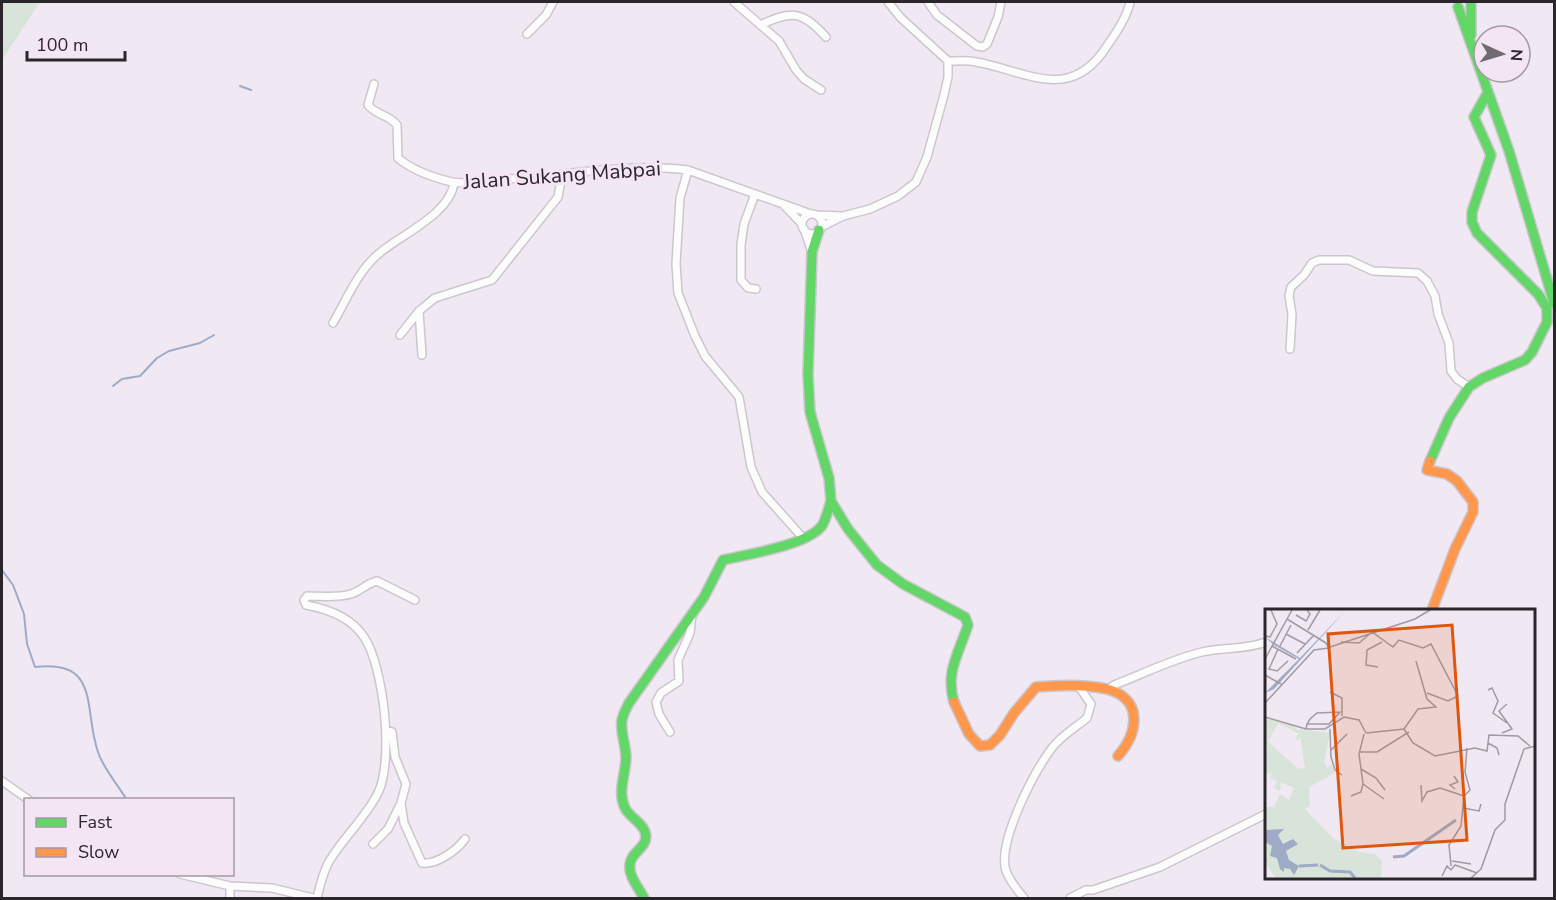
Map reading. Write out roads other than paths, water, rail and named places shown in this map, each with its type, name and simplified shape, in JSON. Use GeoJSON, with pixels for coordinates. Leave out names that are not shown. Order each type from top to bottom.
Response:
{"type":"FeatureCollection","features":[{"type":"Feature","properties":{"kind":"street"},"geometry":{"type":"LineString","coordinates":[[527,34],[546,15],[553,2]]}},
{"type":"Feature","properties":{"kind":"street"},"geometry":{"type":"LineString","coordinates":[[734,2],[779,41],[796,70],[820,90]]}},
{"type":"Feature","properties":{"kind":"street"},"geometry":{"type":"LineString","coordinates":[[888,2],[900,18],[948,61],[973,61],[1044,80],[1069,78],[1083,74],[1092,66],[1114,35],[1130,2]]}},
{"type":"Feature","properties":{"kind":"street"},"geometry":{"type":"LineString","coordinates":[[928,2],[937,15],[977,46],[983,47],[987,44],[998,17],[1001,2]]}},
{"type":"Feature","properties":{"kind":"street"},"geometry":{"type":"LineString","coordinates":[[1455,4],[1465,9],[1472,3]]}},
{"type":"Feature","properties":{"kind":"street"},"geometry":{"type":"LineString","coordinates":[[1470,38],[1472,3]]}},
{"type":"Feature","properties":{"kind":"street"},"geometry":{"type":"LineString","coordinates":[[1455,4],[1470,38],[1487,94],[1509,150],[1554,303]]}},
{"type":"Feature","properties":{"kind":"street"},"geometry":{"type":"LineString","coordinates":[[760,25],[783,17],[798,15],[807,18],[826,37]]}},
{"type":"Feature","properties":{"kind":"street","name":"Jalan Sukang Mabpai"},"geometry":{"type":"LineString","coordinates":[[820,229],[843,216],[880,206],[898,196],[919,177],[944,95],[948,77],[948,61]]}},
{"type":"Feature","properties":{"kind":"street","name":"Jalan Sukang Mabpai"},"geometry":{"type":"LineString","coordinates":[[374,84],[368,105],[374,112],[394,121],[397,125],[398,158],[406,165],[421,172],[454,183],[586,172],[660,168],[688,170],[813,214],[843,216]]}},
{"type":"Feature","properties":{"kind":"street"},"geometry":{"type":"LineString","coordinates":[[1432,609],[1455,549],[1473,512],[1473,502],[1457,481],[1447,474],[1427,470],[1428,466],[1449,418],[1469,387],[1483,378],[1525,360],[1551,320],[1538,294],[1476,233],[1472,222],[1472,212],[1491,155],[1474,117],[1487,94]]}},
{"type":"Feature","properties":{"kind":"street"},"geometry":{"type":"LineString","coordinates":[[688,170],[680,198],[676,264],[678,293],[705,356],[739,397],[751,467],[762,492],[803,538]]}},
{"type":"Feature","properties":{"kind":"street"},"geometry":{"type":"LineString","coordinates":[[400,335],[419,311],[435,298],[492,280],[558,197],[562,175]]}},
{"type":"Feature","properties":{"kind":"street"},"geometry":{"type":"LineString","coordinates":[[333,323],[366,266],[380,252],[439,211],[454,183]]}},
{"type":"Feature","properties":{"kind":"street"},"geometry":{"type":"LineString","coordinates":[[755,194],[744,224],[741,245],[741,280],[748,288],[756,289]]}},
{"type":"Feature","properties":{"kind":"street","name":"Jalan Sukang Mabpai"},"geometry":{"type":"LineString","coordinates":[[782,203],[803,227]]}},
{"type":"Feature","properties":{"kind":"street"},"geometry":{"type":"LineString","coordinates":[[644,898],[630,868],[630,862],[633,855],[645,844],[647,837],[645,828],[629,816],[623,805],[621,793],[626,760],[621,729],[622,717],[629,703],[704,597],[723,560],[784,546],[821,529],[831,501],[829,478],[810,412],[808,375],[812,252],[821,220],[813,214],[804,217],[803,227],[812,252]]}},
{"type":"Feature","properties":{"kind":"street"},"geometry":{"type":"LineString","coordinates":[[803,227],[813,234],[820,229]]}},
{"type":"Feature","properties":{"kind":"street"},"geometry":{"type":"LineString","coordinates":[[1290,348],[1293,314],[1289,296],[1291,287],[1304,275],[1312,263],[1319,260],[1349,260],[1373,271],[1418,273],[1433,290],[1438,314],[1449,343],[1451,371],[1456,379],[1469,387]]}},
{"type":"Feature","properties":{"kind":"street"},"geometry":{"type":"LineString","coordinates":[[419,311],[422,355]]}},
{"type":"Feature","properties":{"kind":"street"},"geometry":{"type":"LineString","coordinates":[[831,501],[848,529],[877,565],[903,584],[958,612],[965,618],[968,625],[951,666],[950,695],[967,732],[975,743],[980,746],[990,745],[1036,687],[1109,689],[1130,703],[1136,721],[1131,741],[1118,756]]}},
{"type":"Feature","properties":{"kind":"street"},"geometry":{"type":"LineString","coordinates":[[188,876],[230,886],[272,888],[315,898],[329,861],[378,793],[382,780],[387,730],[386,711],[371,651],[364,636],[337,614],[306,605],[304,600],[307,596],[350,595],[362,590],[372,582],[381,581],[415,600]]}},
{"type":"Feature","properties":{"kind":"street"},"geometry":{"type":"LineString","coordinates":[[670,732],[657,709],[656,702],[661,693],[679,681],[678,660],[690,633],[692,614]]}},
{"type":"Feature","properties":{"kind":"street"},"geometry":{"type":"LineString","coordinates":[[1109,689],[1114,685],[1203,652],[1251,648],[1265,642]]}},
{"type":"Feature","properties":{"kind":"street"},"geometry":{"type":"LineString","coordinates":[[1024,898],[1006,872],[1004,859],[1006,838],[1041,765],[1053,747],[1068,731],[1087,718],[1090,704],[1079,687]]}},
{"type":"Feature","properties":{"kind":"street"},"geometry":{"type":"LineString","coordinates":[[373,844],[388,829],[406,784],[395,757],[392,732],[387,730]]}},
{"type":"Feature","properties":{"kind":"street"},"geometry":{"type":"LineString","coordinates":[[2,781],[26,798]]}},
{"type":"Feature","properties":{"kind":"street"},"geometry":{"type":"LineString","coordinates":[[400,803],[404,824],[422,863],[426,864],[440,859],[460,846],[465,839]]}},
{"type":"Feature","properties":{"kind":"street"},"geometry":{"type":"LineString","coordinates":[[1070,898],[1086,890],[1093,890],[1160,867],[1265,814]]}},
{"type":"Feature","properties":{"kind":"street"},"geometry":{"type":"LineString","coordinates":[[230,886],[230,898]]}},
{"type":"Feature","properties":{"kind":"street"},"geometry":{"type":"LineString","coordinates":[[1084,898],[1093,890]]}},
{"type":"Feature","properties":{"kind":"waterway"},"geometry":{"type":"LineString","coordinates":[[240,86],[251,90]]}},
{"type":"Feature","properties":{"kind":"waterway"},"geometry":{"type":"LineString","coordinates":[[113,386],[122,379],[140,376],[157,358],[169,351],[200,343],[214,335]]}},
{"type":"Feature","properties":{"kind":"waterway"},"geometry":{"type":"LineString","coordinates":[[2,570],[13,585],[24,614],[27,644],[35,667],[56,667],[71,671],[80,679],[86,690],[100,758],[126,798]]}}]}
